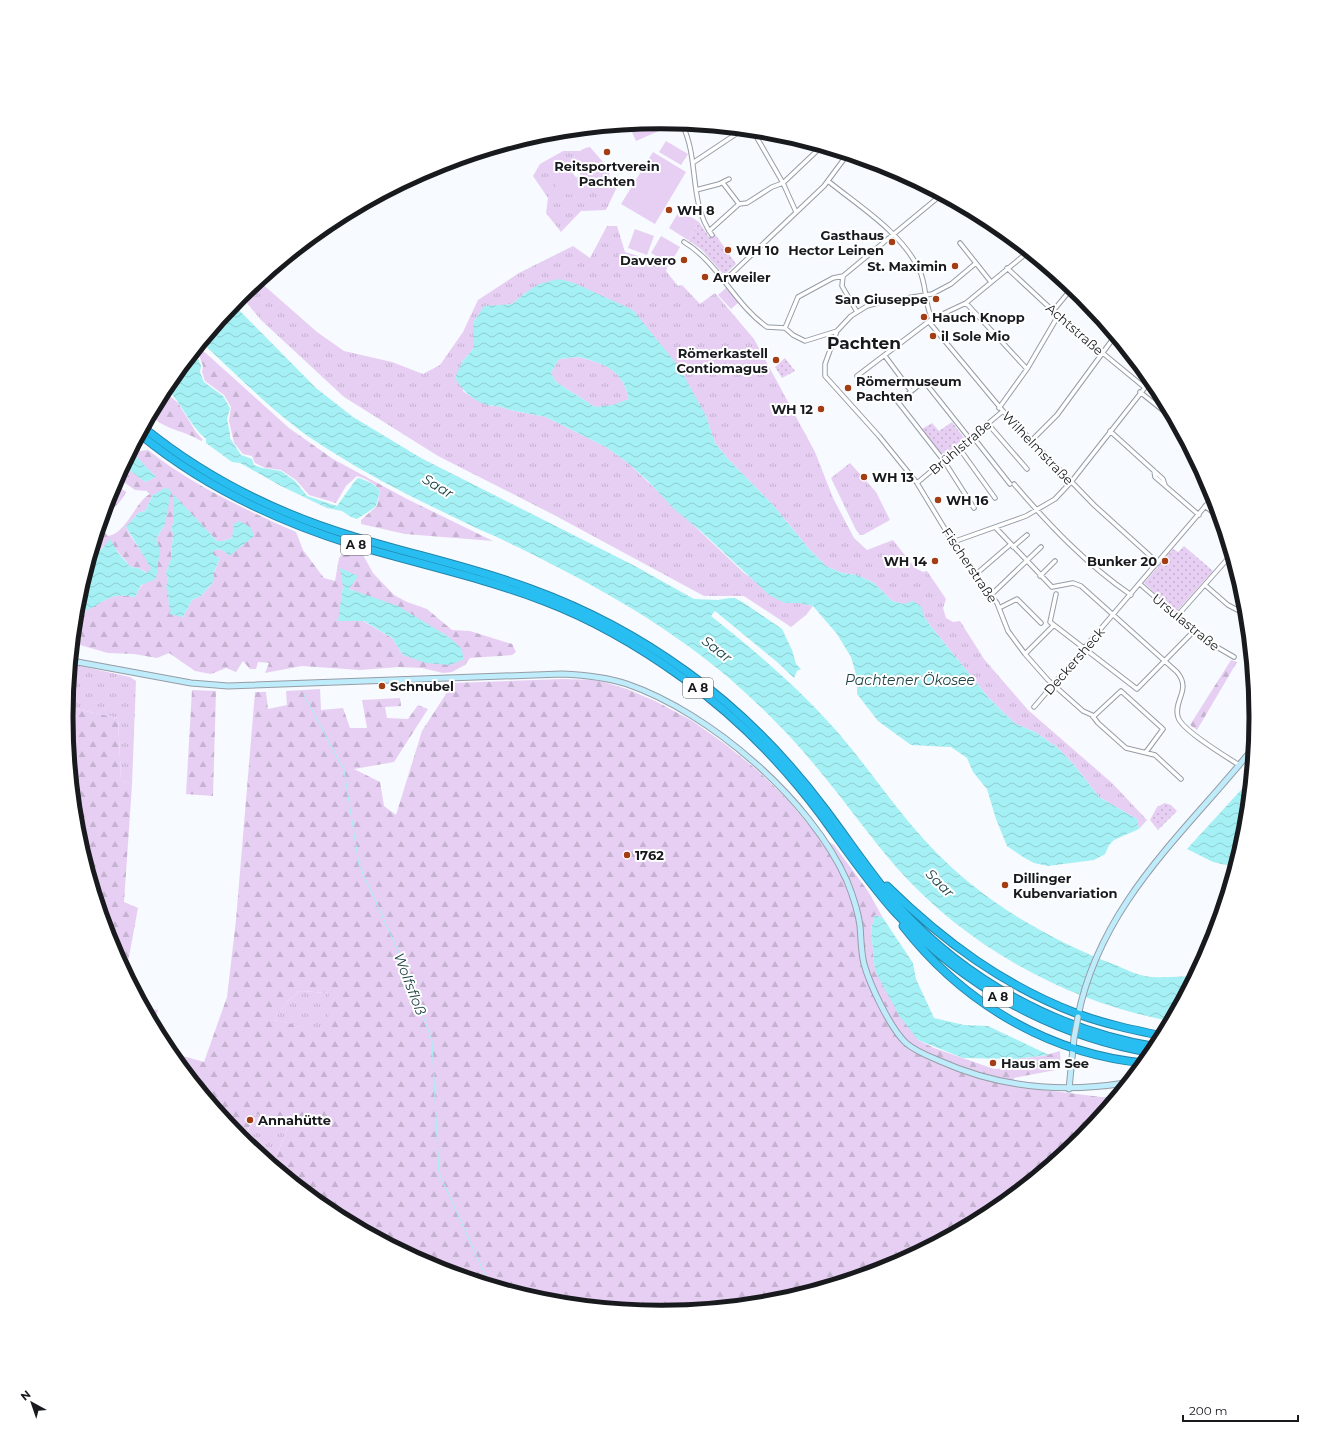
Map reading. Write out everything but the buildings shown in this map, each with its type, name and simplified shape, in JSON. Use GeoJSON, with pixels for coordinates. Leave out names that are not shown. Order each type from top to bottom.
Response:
{"type":"FeatureCollection","features":[{"type":"Feature","properties":{"kind":"highway","name":"A 8"},"geometry":{"type":"LineString","coordinates":[[148,431],[188,461],[225,484],[284,512],[351,536],[482,572],[526,591],[604,620],[646,644],[692,676],[733,708],[774,748],[807,786],[872,873],[899,906],[935,942],[965,966],[1007,994],[1046,1015],[1113,1038],[1150,1045]]}},
{"type":"Feature","properties":{"kind":"highway","name":"A 8"},"geometry":{"type":"LineString","coordinates":[[144,437],[196,475],[232,496],[281,519],[349,543],[526,591]]}},
{"type":"Feature","properties":{"kind":"highway","name":"A 8"},"geometry":{"type":"LineString","coordinates":[[545,598],[642,650],[683,678],[728,714],[769,753],[802,790],[874,887],[906,924],[961,972],[1003,1000],[1044,1021],[1090,1038],[1146,1051]]}},
{"type":"Feature","properties":{"kind":"highway"},"geometry":{"type":"LineString","coordinates":[[872,873],[941,936],[978,962],[1024,990],[1078,1014],[1124,1028],[1157,1035]]}},
{"type":"Feature","properties":{"kind":"highway"},"geometry":{"type":"LineString","coordinates":[[874,887],[921,948],[960,986],[1000,1014],[1018,1025],[1071,1048],[1103,1056],[1138,1062]]}},
{"type":"Feature","properties":{"kind":"main road"},"geometry":{"type":"LineString","coordinates":[[76,662],[182,681],[228,686],[568,674],[612,679],[640,689],[685,712],[747,757],[785,791],[819,832],[841,868],[853,895],[858,914],[863,957],[867,972],[891,1022],[904,1041],[922,1053],[980,1076],[1013,1083],[1069,1089],[1122,1083]]}},
{"type":"Feature","properties":{"kind":"main road"},"geometry":{"type":"LineString","coordinates":[[1069,1089],[1071,1048],[1078,1014],[1100,950],[1122,908],[1162,853],[1249,753]]}},
{"type":"Feature","properties":{"kind":"street"},"geometry":{"type":"LineString","coordinates":[[684,130],[694,162],[696,190],[700,214],[712,235]]}},
{"type":"Feature","properties":{"kind":"street"},"geometry":{"type":"LineString","coordinates":[[694,162],[736,134]]}},
{"type":"Feature","properties":{"kind":"street"},"geometry":{"type":"LineString","coordinates":[[755,137],[783,183],[796,212]]}},
{"type":"Feature","properties":{"kind":"street"},"geometry":{"type":"LineString","coordinates":[[709,231],[739,204],[747,203],[772,187],[783,183],[817,150]]}},
{"type":"Feature","properties":{"kind":"street"},"geometry":{"type":"LineString","coordinates":[[725,280],[828,181],[845,158]]}},
{"type":"Feature","properties":{"kind":"street"},"geometry":{"type":"LineString","coordinates":[[696,190],[723,183],[729,179]]}},
{"type":"Feature","properties":{"kind":"street","name":"Wilhelmstraße"},"geometry":{"type":"LineString","coordinates":[[828,181],[894,234],[903,245],[920,270],[931,321],[999,408],[1115,526],[1158,562]]}},
{"type":"Feature","properties":{"kind":"street"},"geometry":{"type":"LineString","coordinates":[[723,183],[739,204]]}},
{"type":"Feature","properties":{"kind":"street"},"geometry":{"type":"LineString","coordinates":[[785,328],[798,297],[833,278],[843,276],[937,198]]}},
{"type":"Feature","properties":{"kind":"street"},"geometry":{"type":"LineString","coordinates":[[684,242],[702,255],[762,324],[772,329],[785,328],[793,335],[805,341],[837,332],[845,320],[857,312],[881,302],[932,294],[950,284],[976,263]]}},
{"type":"Feature","properties":{"kind":"street"},"geometry":{"type":"LineString","coordinates":[[960,243],[991,282]]}},
{"type":"Feature","properties":{"kind":"street"},"geometry":{"type":"LineString","coordinates":[[857,376],[931,321],[966,303],[1025,255]]}},
{"type":"Feature","properties":{"kind":"street","name":"Achtstraße"},"geometry":{"type":"LineString","coordinates":[[1007,268],[1058,316],[1144,388]]}},
{"type":"Feature","properties":{"kind":"street"},"geometry":{"type":"LineString","coordinates":[[843,276],[842,286],[857,312]]}},
{"type":"Feature","properties":{"kind":"street"},"geometry":{"type":"LineString","coordinates":[[1053,311],[1069,292]]}},
{"type":"Feature","properties":{"kind":"street"},"geometry":{"type":"LineString","coordinates":[[966,303],[1027,369]]}},
{"type":"Feature","properties":{"kind":"street","name":"Brühlstraße"},"geometry":{"type":"LineString","coordinates":[[999,408],[1027,369],[1058,316]]}},
{"type":"Feature","properties":{"kind":"street","name":"Fischerstraße"},"geometry":{"type":"LineString","coordinates":[[837,332],[825,364],[824,376],[879,436],[917,483],[953,542],[1000,608],[1008,631],[1025,654],[1054,686],[1083,711],[1093,717],[1126,748],[1155,755],[1182,779]]}},
{"type":"Feature","properties":{"kind":"street"},"geometry":{"type":"LineString","coordinates":[[1031,441],[1057,415],[1112,339]]}},
{"type":"Feature","properties":{"kind":"street"},"geometry":{"type":"LineString","coordinates":[[884,356],[911,391]]}},
{"type":"Feature","properties":{"kind":"street"},"geometry":{"type":"LineString","coordinates":[[974,508],[944,461],[898,402],[924,381],[971,438],[1037,511],[1090,564],[1130,595]]}},
{"type":"Feature","properties":{"kind":"street"},"geometry":{"type":"LineString","coordinates":[[953,542],[996,528],[1037,511],[1055,499],[1071,482],[1147,385]]}},
{"type":"Feature","properties":{"kind":"street"},"geometry":{"type":"LineString","coordinates":[[1140,392],[1164,412]]}},
{"type":"Feature","properties":{"kind":"street","name":"Brühlstraße"},"geometry":{"type":"LineString","coordinates":[[917,483],[1003,411]]}},
{"type":"Feature","properties":{"kind":"street"},"geometry":{"type":"LineString","coordinates":[[988,424],[1027,469]]}},
{"type":"Feature","properties":{"kind":"street"},"geometry":{"type":"LineString","coordinates":[[1110,431],[1163,479],[1164,485],[1199,515]]}},
{"type":"Feature","properties":{"kind":"street"},"geometry":{"type":"LineString","coordinates":[[959,448],[995,498]]}},
{"type":"Feature","properties":{"kind":"street","name":"Deckersheck"},"geometry":{"type":"LineString","coordinates":[[1034,707],[1054,686],[1209,502]]}},
{"type":"Feature","properties":{"kind":"street"},"geometry":{"type":"LineString","coordinates":[[1205,506],[1213,512]]}},
{"type":"Feature","properties":{"kind":"street"},"geometry":{"type":"LineString","coordinates":[[996,528],[1040,576],[1055,588],[1077,583],[1165,662],[1179,676],[1183,683],[1183,690],[1177,712],[1179,720],[1218,751],[1239,765]]}},
{"type":"Feature","properties":{"kind":"street"},"geometry":{"type":"LineString","coordinates":[[976,575],[1027,535]]}},
{"type":"Feature","properties":{"kind":"street"},"geometry":{"type":"LineString","coordinates":[[991,595],[1041,547]]}},
{"type":"Feature","properties":{"kind":"street"},"geometry":{"type":"LineString","coordinates":[[1177,616],[1228,559]]}},
{"type":"Feature","properties":{"kind":"street"},"geometry":{"type":"LineString","coordinates":[[1040,576],[1055,561]]}},
{"type":"Feature","properties":{"kind":"street","name":"Ursulastraße"},"geometry":{"type":"LineString","coordinates":[[1140,584],[1194,631],[1218,649],[1234,657]]}},
{"type":"Feature","properties":{"kind":"street"},"geometry":{"type":"LineString","coordinates":[[1205,585],[1228,605],[1240,611]]}},
{"type":"Feature","properties":{"kind":"street"},"geometry":{"type":"LineString","coordinates":[[1056,594],[1050,618],[1054,626],[1129,684],[1139,689],[1194,631]]}},
{"type":"Feature","properties":{"kind":"street"},"geometry":{"type":"LineString","coordinates":[[1000,608],[1017,599],[1041,623]]}},
{"type":"Feature","properties":{"kind":"street"},"geometry":{"type":"LineString","coordinates":[[1025,654],[1054,626]]}},
{"type":"Feature","properties":{"kind":"street"},"geometry":{"type":"LineString","coordinates":[[1093,717],[1121,691],[1163,729],[1146,752]]}},
{"type":"Feature","properties":{"kind":"green space"},"geometry":{"type":"Polygon","coordinates":[[[663,129],[636,141],[631,130],[663,129]]]}},
{"type":"Feature","properties":{"kind":"green space"},"geometry":{"type":"Polygon","coordinates":[[[666,141],[688,154],[681,165],[659,152],[666,141]]]}},
{"type":"Feature","properties":{"kind":"green space"},"geometry":{"type":"Polygon","coordinates":[[[590,147],[609,169],[610,185],[602,191],[593,190],[579,173],[576,166],[575,160],[577,154],[590,147]]]}},
{"type":"Feature","properties":{"kind":"green space"},"geometry":{"type":"Polygon","coordinates":[[[563,151],[581,151],[576,159],[575,166],[562,168],[555,185],[566,194],[581,183],[576,177],[580,176],[584,182],[606,188],[610,185],[617,187],[606,210],[581,211],[561,232],[546,213],[548,198],[533,176],[540,164],[563,151]]]}},
{"type":"Feature","properties":{"kind":"green space"},"geometry":{"type":"Polygon","coordinates":[[[653,152],[686,172],[655,224],[621,204],[653,152]]]}},
{"type":"Feature","properties":{"kind":"green space"},"geometry":{"type":"Polygon","coordinates":[[[568,168],[581,183],[582,188],[578,192],[569,195],[561,191],[551,179],[557,169],[568,168]]]}},
{"type":"Feature","properties":{"kind":"green space"},"geometry":{"type":"Polygon","coordinates":[[[680,210],[699,222],[688,240],[669,228],[680,210]]]}},
{"type":"Feature","properties":{"kind":"green space"},"geometry":{"type":"Polygon","coordinates":[[[699,222],[709,237],[715,234],[736,264],[724,275],[702,250],[688,240],[699,222]]]}},
{"type":"Feature","properties":{"kind":"green space"},"geometry":{"type":"Polygon","coordinates":[[[607,226],[617,226],[625,252],[668,265],[666,271],[678,286],[682,285],[700,304],[715,293],[754,339],[815,452],[833,498],[854,538],[867,550],[893,540],[915,568],[923,572],[927,571],[946,599],[943,608],[946,618],[953,622],[960,621],[984,659],[1028,710],[1112,783],[1147,820],[1139,829],[1137,819],[1099,797],[1075,766],[1058,748],[1035,732],[1016,724],[1005,714],[988,697],[923,615],[904,604],[892,601],[874,583],[857,575],[842,573],[826,566],[810,550],[772,504],[728,459],[715,443],[706,416],[611,300],[574,283],[525,293],[512,304],[484,307],[473,323],[473,349],[462,362],[463,391],[478,401],[488,405],[546,417],[606,447],[628,463],[744,573],[785,603],[799,603],[813,606],[806,615],[791,627],[744,596],[704,596],[556,516],[438,456],[344,397],[261,320],[245,301],[263,284],[317,332],[344,351],[392,362],[423,374],[440,365],[463,332],[478,300],[519,273],[573,246],[590,258],[607,226]]]}},
{"type":"Feature","properties":{"kind":"green space"},"geometry":{"type":"Polygon","coordinates":[[[635,229],[654,236],[647,255],[628,248],[635,229]]]}},
{"type":"Feature","properties":{"kind":"green space"},"geometry":{"type":"Polygon","coordinates":[[[661,236],[680,247],[670,264],[651,253],[661,236]]]}},
{"type":"Feature","properties":{"kind":"green space"},"geometry":{"type":"Polygon","coordinates":[[[726,288],[739,302],[731,309],[718,295],[726,288]]]}},
{"type":"Feature","properties":{"kind":"green space"},"geometry":{"type":"Polygon","coordinates":[[[202,350],[289,428],[333,459],[407,499],[493,541],[405,534],[361,524],[361,520],[377,506],[380,491],[370,482],[357,476],[346,486],[336,503],[309,495],[296,480],[281,470],[265,468],[255,463],[252,456],[243,454],[234,443],[229,421],[231,407],[224,395],[205,381],[202,372],[203,366],[199,354],[202,350]]]}},
{"type":"Feature","properties":{"kind":"green space"},"geometry":{"type":"Polygon","coordinates":[[[579,357],[612,369],[622,380],[629,399],[613,406],[595,407],[556,382],[551,373],[559,359],[579,357]]]}},
{"type":"Feature","properties":{"kind":"green space"},"geometry":{"type":"Polygon","coordinates":[[[785,358],[795,371],[782,378],[775,367],[785,358]]]}},
{"type":"Feature","properties":{"kind":"green space"},"geometry":{"type":"Polygon","coordinates":[[[169,395],[178,403],[196,432],[203,440],[201,441],[168,427],[155,419],[169,395]]]}},
{"type":"Feature","properties":{"kind":"green space"},"geometry":{"type":"Polygon","coordinates":[[[952,422],[964,438],[946,455],[942,455],[922,429],[932,423],[939,431],[952,422]]]}},
{"type":"Feature","properties":{"kind":"green space"},"geometry":{"type":"Polygon","coordinates":[[[138,449],[140,451],[148,450],[165,463],[219,496],[296,532],[303,550],[324,578],[335,581],[339,558],[344,552],[362,553],[373,573],[394,595],[407,602],[427,609],[452,630],[470,631],[512,644],[516,652],[512,655],[470,658],[465,665],[452,672],[443,673],[422,668],[399,667],[360,670],[302,666],[265,673],[269,663],[258,662],[256,669],[250,669],[243,661],[236,672],[226,668],[211,674],[195,671],[169,653],[157,658],[134,654],[108,653],[78,644],[83,611],[112,597],[135,597],[157,563],[158,548],[156,539],[165,524],[159,492],[153,495],[145,511],[138,513],[126,527],[152,568],[148,573],[138,568],[131,567],[113,546],[104,546],[95,557],[103,530],[108,536],[115,534],[126,524],[140,504],[150,494],[147,491],[135,490],[123,481],[128,469],[145,482],[156,477],[135,456],[138,449]],[[174,496],[174,521],[171,529],[173,533],[171,560],[166,573],[168,580],[169,607],[183,617],[192,600],[201,596],[214,581],[214,573],[220,558],[213,555],[213,551],[222,550],[229,555],[232,538],[217,541],[174,496]],[[343,586],[339,621],[363,621],[392,638],[403,655],[449,637],[426,624],[343,586]]]}},
{"type":"Feature","properties":{"kind":"green space"},"geometry":{"type":"Polygon","coordinates":[[[850,463],[876,492],[890,520],[863,535],[860,535],[856,530],[831,478],[850,463]]]}},
{"type":"Feature","properties":{"kind":"green space"},"geometry":{"type":"Polygon","coordinates":[[[120,487],[126,492],[115,507],[111,509],[117,495],[120,487]]]}},
{"type":"Feature","properties":{"kind":"green space"},"geometry":{"type":"Polygon","coordinates":[[[1184,546],[1213,571],[1176,612],[1144,583],[1173,549],[1178,552],[1184,546]]]}},
{"type":"Feature","properties":{"kind":"green space"},"geometry":{"type":"Polygon","coordinates":[[[1231,660],[1237,662],[1197,730],[1190,725],[1231,660]]]}},
{"type":"Feature","properties":{"kind":"green space"},"geometry":{"type":"Polygon","coordinates":[[[75,665],[130,677],[136,681],[132,785],[121,780],[118,718],[73,708],[75,665]]]}},
{"type":"Feature","properties":{"kind":"green space"},"geometry":{"type":"Polygon","coordinates":[[[562,679],[597,680],[627,689],[655,701],[691,720],[725,744],[757,770],[787,799],[816,834],[834,845],[868,891],[883,918],[875,915],[871,929],[875,971],[918,1040],[934,1048],[994,1069],[1023,1067],[1013,1059],[1043,1056],[1060,1051],[1061,1069],[1014,1078],[1013,1086],[1111,1097],[1078,1134],[1050,1160],[988,1207],[956,1227],[887,1261],[851,1275],[776,1295],[700,1305],[662,1306],[623,1305],[547,1295],[472,1275],[401,1245],[367,1227],[335,1207],[275,1161],[290,1122],[255,1114],[246,1135],[219,1106],[180,1055],[204,1062],[227,997],[236,920],[255,692],[266,692],[268,709],[287,705],[286,691],[320,689],[321,710],[343,708],[350,728],[367,728],[362,700],[400,698],[401,706],[385,707],[387,718],[408,719],[418,705],[428,709],[394,762],[354,769],[380,782],[384,806],[396,815],[422,731],[453,683],[562,679]],[[299,991],[288,1001],[274,1020],[328,1031],[329,993],[299,991]]]}},
{"type":"Feature","properties":{"kind":"green space"},"geometry":{"type":"Polygon","coordinates":[[[192,690],[216,691],[213,796],[186,794],[192,690]]]}},
{"type":"Feature","properties":{"kind":"green space"},"geometry":{"type":"Polygon","coordinates":[[[73,708],[118,718],[121,780],[132,785],[124,902],[138,908],[128,964],[104,907],[84,832],[74,756],[73,708]]]}},
{"type":"Feature","properties":{"kind":"green space"},"geometry":{"type":"Polygon","coordinates":[[[1165,803],[1171,805],[1177,811],[1158,830],[1150,820],[1157,807],[1165,803]]]}},
{"type":"Feature","properties":{"kind":"green space"},"geometry":{"type":"Polygon","coordinates":[[[299,991],[329,993],[329,1032],[274,1020],[288,1001],[299,991]]]}},
{"type":"Feature","properties":{"kind":"green space"},"geometry":{"type":"Polygon","coordinates":[[[150,1009],[158,1010],[156,1018],[150,1009]]]}},
{"type":"Feature","properties":{"kind":"green space"},"geometry":{"type":"Polygon","coordinates":[[[255,1114],[290,1122],[275,1161],[246,1135],[255,1114]]]}},
{"type":"Feature","properties":{"kind":"water","name":"Pachtener Ökosee"},"geometry":{"type":"Polygon","coordinates":[[[559,279],[574,283],[633,310],[679,367],[706,416],[715,443],[728,459],[772,504],[810,550],[826,566],[842,573],[857,575],[874,583],[892,601],[904,604],[913,601],[922,607],[923,615],[929,624],[988,697],[1016,724],[1035,732],[1058,748],[1075,766],[1099,797],[1137,819],[1139,829],[1114,840],[1109,845],[1105,854],[1094,860],[1048,866],[1034,863],[1023,857],[1007,846],[996,819],[987,789],[973,772],[967,758],[951,747],[911,745],[878,721],[857,694],[857,678],[851,657],[837,634],[813,606],[799,603],[785,603],[769,595],[703,533],[673,508],[648,481],[628,463],[606,447],[546,417],[487,405],[468,394],[455,378],[462,362],[473,349],[473,323],[484,306],[512,304],[539,284],[559,279]],[[579,357],[559,359],[551,373],[556,382],[595,407],[613,405],[629,399],[626,389],[617,374],[604,365],[579,357]]]}},
{"type":"Feature","properties":{"kind":"water","name":"Saar"},"geometry":{"type":"Polygon","coordinates":[[[238,309],[316,388],[353,417],[421,458],[633,565],[694,599],[718,600],[735,598],[782,629],[792,650],[796,664],[801,669],[797,671],[794,678],[777,662],[715,611],[711,616],[759,655],[819,712],[833,727],[917,832],[949,865],[992,900],[1015,915],[1063,942],[1133,972],[1145,976],[1157,977],[1190,976],[1166,1020],[1132,1012],[1094,1000],[1057,985],[1021,967],[987,946],[954,922],[924,896],[897,868],[828,781],[786,733],[764,710],[729,678],[703,657],[649,619],[592,585],[499,538],[392,487],[362,470],[315,441],[284,418],[205,346],[238,309]]]}},
{"type":"Feature","properties":{"kind":"water"},"geometry":{"type":"Polygon","coordinates":[[[197,356],[201,366],[200,372],[204,382],[223,396],[230,408],[227,419],[230,438],[241,455],[252,459],[254,465],[281,471],[295,481],[307,496],[337,506],[358,478],[364,480],[373,484],[380,491],[376,506],[357,519],[342,511],[327,508],[281,486],[240,463],[232,462],[206,443],[206,439],[195,427],[172,394],[172,391],[197,356]]]}},
{"type":"Feature","properties":{"kind":"water"},"geometry":{"type":"Polygon","coordinates":[[[135,455],[156,477],[145,482],[128,469],[135,455]]]}},
{"type":"Feature","properties":{"kind":"water"},"geometry":{"type":"Polygon","coordinates":[[[165,488],[169,489],[171,493],[165,524],[156,539],[160,549],[156,579],[141,585],[135,597],[112,597],[83,611],[95,557],[110,539],[118,553],[131,567],[138,568],[147,573],[151,568],[126,527],[138,513],[145,511],[153,495],[165,488]]]}},
{"type":"Feature","properties":{"kind":"water"},"geometry":{"type":"Polygon","coordinates":[[[174,495],[217,541],[232,538],[234,524],[239,521],[249,527],[253,534],[253,537],[229,556],[222,550],[213,551],[213,555],[220,558],[214,572],[214,581],[201,596],[192,600],[183,617],[169,614],[171,610],[169,607],[168,591],[166,588],[168,580],[166,573],[171,559],[173,533],[171,529],[174,521],[174,495]]]}},
{"type":"Feature","properties":{"kind":"water"},"geometry":{"type":"Polygon","coordinates":[[[340,568],[358,576],[349,589],[398,606],[449,637],[461,648],[464,659],[450,665],[426,663],[403,655],[392,638],[364,621],[338,621],[343,586],[340,568]]]}},
{"type":"Feature","properties":{"kind":"water"},"geometry":{"type":"Polygon","coordinates":[[[1246,784],[1239,832],[1231,866],[1213,862],[1187,849],[1246,784]]]}},
{"type":"Feature","properties":{"kind":"water"},"geometry":{"type":"Polygon","coordinates":[[[875,915],[883,918],[913,963],[916,979],[934,1018],[964,1025],[988,1026],[1049,1055],[1013,1059],[963,1058],[918,1040],[900,1017],[875,971],[871,929],[875,915]]]}},
{"type":"Feature","properties":{"kind":"waterway","name":"Wolfsfloß"},"geometry":{"type":"LineString","coordinates":[[304,695],[344,770],[359,865],[405,966],[432,1041],[439,1173],[487,1279]]}},
{"type":"Feature","properties":{"kind":"place","name":"Reitsportverein Pachten"},"geometry":{"type":"Point","coordinates":[607,152]}},
{"type":"Feature","properties":{"kind":"place","name":"WH 8"},"geometry":{"type":"Point","coordinates":[669,210]}},
{"type":"Feature","properties":{"kind":"place","name":"Gasthaus Hector Leinen"},"geometry":{"type":"Point","coordinates":[892,242]}},
{"type":"Feature","properties":{"kind":"place","name":"WH 10"},"geometry":{"type":"Point","coordinates":[728,250]}},
{"type":"Feature","properties":{"kind":"place","name":"Davvero"},"geometry":{"type":"Point","coordinates":[684,260]}},
{"type":"Feature","properties":{"kind":"place","name":"St. Maximin"},"geometry":{"type":"Point","coordinates":[955,266]}},
{"type":"Feature","properties":{"kind":"place","name":"Arweiler"},"geometry":{"type":"Point","coordinates":[705,277]}},
{"type":"Feature","properties":{"kind":"place","name":"San Giuseppe"},"geometry":{"type":"Point","coordinates":[936,299]}},
{"type":"Feature","properties":{"kind":"place","name":"Hauch Knopp"},"geometry":{"type":"Point","coordinates":[924,317]}},
{"type":"Feature","properties":{"kind":"place","name":"il Sole Mio"},"geometry":{"type":"Point","coordinates":[933,336]}},
{"type":"Feature","properties":{"kind":"place","name":"Römerkastell Contiomagus"},"geometry":{"type":"Point","coordinates":[776,360]}},
{"type":"Feature","properties":{"kind":"place","name":"Römermuseum Pachten"},"geometry":{"type":"Point","coordinates":[848,388]}},
{"type":"Feature","properties":{"kind":"place","name":"WH 12"},"geometry":{"type":"Point","coordinates":[821,409]}},
{"type":"Feature","properties":{"kind":"place","name":"WH 13"},"geometry":{"type":"Point","coordinates":[864,477]}},
{"type":"Feature","properties":{"kind":"place","name":"WH 16"},"geometry":{"type":"Point","coordinates":[938,500]}},
{"type":"Feature","properties":{"kind":"place","name":"WH 14"},"geometry":{"type":"Point","coordinates":[935,561]}},
{"type":"Feature","properties":{"kind":"place","name":"Bunker 20"},"geometry":{"type":"Point","coordinates":[1165,561]}},
{"type":"Feature","properties":{"kind":"place","name":"Schnubel"},"geometry":{"type":"Point","coordinates":[382,686]}},
{"type":"Feature","properties":{"kind":"place","name":"1762"},"geometry":{"type":"Point","coordinates":[627,855]}},
{"type":"Feature","properties":{"kind":"place","name":"Dillinger Kubenvariation"},"geometry":{"type":"Point","coordinates":[1005,885]}},
{"type":"Feature","properties":{"kind":"place","name":"Haus am See"},"geometry":{"type":"Point","coordinates":[993,1063]}},
{"type":"Feature","properties":{"kind":"place","name":"Annahütte"},"geometry":{"type":"Point","coordinates":[250,1120]}},
{"type":"Feature","properties":{"kind":"district","name":"Pachten"},"geometry":{"type":"Point","coordinates":[864,343]}}]}
